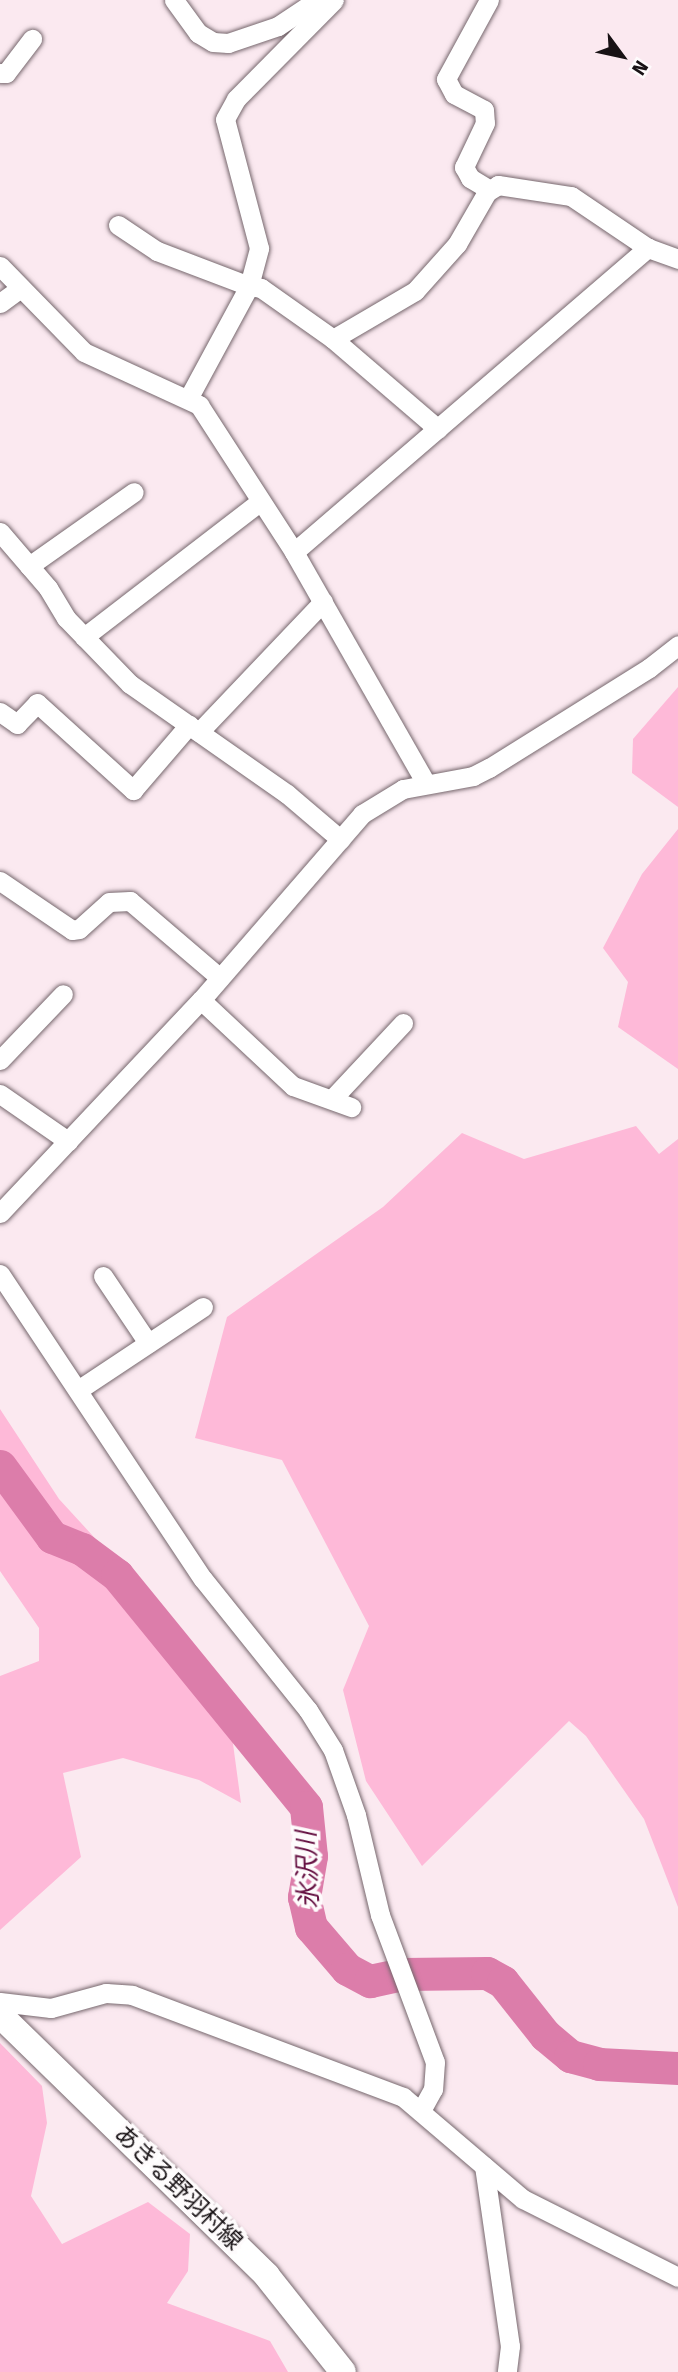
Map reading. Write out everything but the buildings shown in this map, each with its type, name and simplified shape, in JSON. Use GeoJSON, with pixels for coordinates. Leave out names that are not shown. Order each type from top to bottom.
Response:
{"type":"FeatureCollection","features":[{"type":"Feature","properties":{"kind":"main road","name":"あきる野羽村線"},"geometry":{"type":"LineString","coordinates":[[0,2015],[267,2276],[343,2372]]}},
{"type":"Feature","properties":{"kind":"street"},"geometry":{"type":"LineString","coordinates":[[174,0],[198,33],[213,42],[228,43],[278,26],[317,0]]}},
{"type":"Feature","properties":{"kind":"street"},"geometry":{"type":"LineString","coordinates":[[189,397],[249,286],[259,248],[225,119],[236,99],[334,0]]}},
{"type":"Feature","properties":{"kind":"street"},"geometry":{"type":"LineString","coordinates":[[489,0],[446,79],[454,94],[484,110],[485,123],[464,167],[470,178],[490,190]]}},
{"type":"Feature","properties":{"kind":"street"},"geometry":{"type":"LineString","coordinates":[[0,73],[6,73],[32,39]]}},
{"type":"Feature","properties":{"kind":"street"},"geometry":{"type":"LineString","coordinates":[[333,339],[415,291],[457,244],[490,190],[498,186],[571,196],[648,248],[678,259]]}},
{"type":"Feature","properties":{"kind":"street"},"geometry":{"type":"LineString","coordinates":[[118,225],[157,251],[249,286],[261,288],[333,339],[438,429]]}},
{"type":"Feature","properties":{"kind":"street"},"geometry":{"type":"LineString","coordinates":[[294,552],[648,248]]}},
{"type":"Feature","properties":{"kind":"street"},"geometry":{"type":"LineString","coordinates":[[0,267],[84,352],[189,397],[199,405],[259,502],[294,552],[425,782]]}},
{"type":"Feature","properties":{"kind":"street"},"geometry":{"type":"LineString","coordinates":[[0,303],[19,289]]}},
{"type":"Feature","properties":{"kind":"street"},"geometry":{"type":"LineString","coordinates":[[29,566],[134,492]]}},
{"type":"Feature","properties":{"kind":"street"},"geometry":{"type":"LineString","coordinates":[[84,637],[259,502]]}},
{"type":"Feature","properties":{"kind":"street"},"geometry":{"type":"LineString","coordinates":[[0,533],[84,637],[130,684],[287,794],[340,839]]}},
{"type":"Feature","properties":{"kind":"street"},"geometry":{"type":"LineString","coordinates":[[0,712],[17,724],[37,703],[133,790],[323,602]]}},
{"type":"Feature","properties":{"kind":"street"},"geometry":{"type":"LineString","coordinates":[[0,1213],[201,1000],[340,839],[384,798],[425,782],[450,782],[489,768],[649,668],[678,645]]}},
{"type":"Feature","properties":{"kind":"street"},"geometry":{"type":"LineString","coordinates":[[0,881],[72,930],[79,929],[109,902],[130,901],[220,978]]}},
{"type":"Feature","properties":{"kind":"street"},"geometry":{"type":"LineString","coordinates":[[0,1060],[63,994]]}},
{"type":"Feature","properties":{"kind":"street"},"geometry":{"type":"LineString","coordinates":[[201,1000],[293,1086],[351,1107]]}},
{"type":"Feature","properties":{"kind":"street"},"geometry":{"type":"LineString","coordinates":[[332,1099],[403,1023]]}},
{"type":"Feature","properties":{"kind":"street"},"geometry":{"type":"LineString","coordinates":[[0,1094],[68,1141]]}},
{"type":"Feature","properties":{"kind":"street"},"geometry":{"type":"LineString","coordinates":[[0,1275],[203,1579],[308,1710],[333,1750],[404,1981],[435,2062],[433,2089],[421,2111]]}},
{"type":"Feature","properties":{"kind":"street"},"geometry":{"type":"LineString","coordinates":[[103,1276],[148,1343]]}},
{"type":"Feature","properties":{"kind":"street"},"geometry":{"type":"LineString","coordinates":[[78,1390],[202,1307]]}},
{"type":"Feature","properties":{"kind":"street"},"geometry":{"type":"LineString","coordinates":[[0,2003],[59,2008],[106,1993],[132,1996],[402,2097],[534,2206],[678,2277]]}},
{"type":"Feature","properties":{"kind":"street"},"geometry":{"type":"LineString","coordinates":[[484,2166],[508,2333],[507,2372]]}},
{"type":"Feature","properties":{"kind":"shaded area"},"geometry":{"type":"Polygon","coordinates":[[[678,687],[678,807],[632,773],[633,739],[678,687]]]}},
{"type":"Feature","properties":{"kind":"shaded area"},"geometry":{"type":"Polygon","coordinates":[[[678,829],[678,1069],[618,1027],[628,982],[603,948],[642,874],[678,829]]]}},
{"type":"Feature","properties":{"kind":"shaded area"},"geometry":{"type":"Polygon","coordinates":[[[636,1126],[659,1154],[678,1139],[678,1907],[644,1819],[586,1736],[569,1721],[422,1866],[366,1781],[343,1690],[369,1626],[282,1460],[195,1438],[227,1317],[383,1207],[462,1133],[524,1159],[636,1126]]]}},
{"type":"Feature","properties":{"kind":"shaded area"},"geometry":{"type":"Polygon","coordinates":[[[0,1409],[59,1499],[126,1572],[231,1729],[241,1803],[199,1780],[123,1758],[63,1773],[81,1857],[0,1930],[0,1676],[39,1661],[39,1628],[0,1571],[0,1409]]]}},
{"type":"Feature","properties":{"kind":"shaded area"},"geometry":{"type":"Polygon","coordinates":[[[0,2043],[42,2086],[47,2123],[31,2196],[62,2244],[148,2202],[190,2234],[188,2271],[167,2303],[270,2341],[288,2372],[0,2372],[0,2043]]]}},
{"type":"Feature","properties":{"kind":"waterway","name":"氷沢川"},"geometry":{"type":"LineString","coordinates":[[0,1466],[52,1537],[82,1549],[117,1575],[306,1807],[311,1856],[304,1897],[311,1927],[347,1969],[370,1981],[404,1974],[487,1973],[503,1982],[545,2035],[570,2056],[599,2064],[678,2068]]}}]}
